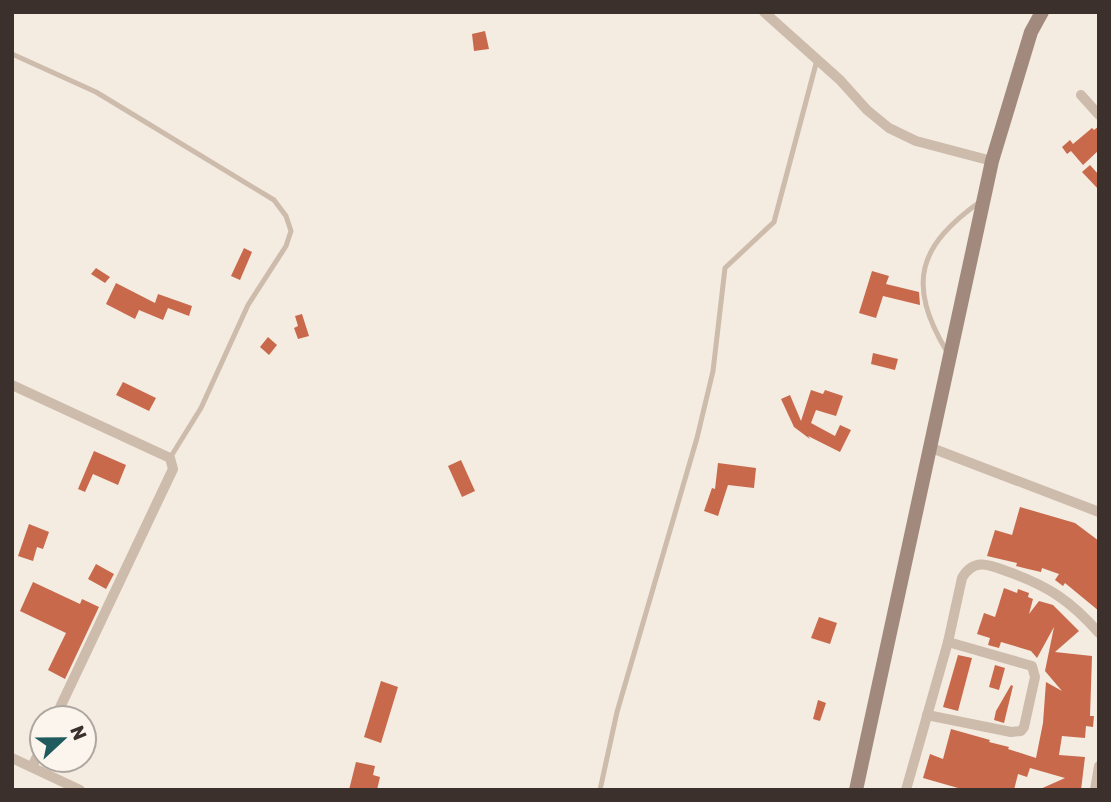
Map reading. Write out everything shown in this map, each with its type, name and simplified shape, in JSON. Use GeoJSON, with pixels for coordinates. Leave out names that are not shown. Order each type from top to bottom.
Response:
{"type":"FeatureCollection","features":[{"type":"Feature","properties":{"kind":"main road"},"geometry":{"type":"LineString","coordinates":[[856,790],[992,161],[1031,33],[1042,12]]}},
{"type":"Feature","properties":{"kind":"street"},"geometry":{"type":"LineString","coordinates":[[764,12],[889,128],[916,141],[992,161]]}},
{"type":"Feature","properties":{"kind":"street"},"geometry":{"type":"LineString","coordinates":[[1081,95],[1099,115]]}},
{"type":"Feature","properties":{"kind":"street"},"geometry":{"type":"LineString","coordinates":[[12,385],[170,458],[173,469],[62,704]]}},
{"type":"Feature","properties":{"kind":"street"},"geometry":{"type":"LineString","coordinates":[[929,447],[1099,512]]}},
{"type":"Feature","properties":{"kind":"street"},"geometry":{"type":"LineString","coordinates":[[908,789],[962,578],[967,569],[977,564],[988,564],[1040,583],[1066,601],[1099,633]]}},
{"type":"Feature","properties":{"kind":"street"},"geometry":{"type":"LineString","coordinates":[[927,715],[1011,732],[1021,731],[1024,727],[1035,677],[1032,666],[947,642]]}},
{"type":"Feature","properties":{"kind":"street"},"geometry":{"type":"LineString","coordinates":[[12,758],[28,765]]}},
{"type":"Feature","properties":{"kind":"street"},"geometry":{"type":"LineString","coordinates":[[1095,790],[1099,766]]}},
{"type":"Feature","properties":{"kind":"street"},"geometry":{"type":"LineString","coordinates":[[47,774],[80,790]]}},
{"type":"Feature","properties":{"kind":"lane"},"geometry":{"type":"LineString","coordinates":[[12,54],[96,92],[274,200],[286,216],[291,231],[286,246],[248,304],[201,408],[170,458]]}},
{"type":"Feature","properties":{"kind":"lane"},"geometry":{"type":"LineString","coordinates":[[600,790],[617,712],[697,438],[713,372],[725,268],[774,222],[817,60]]}},
{"type":"Feature","properties":{"kind":"lane"},"geometry":{"type":"LineString","coordinates":[[949,355],[925,301],[925,264],[929,251],[944,231],[984,199]]}},
{"type":"Feature","properties":{"kind":"building"},"geometry":{"type":"Polygon","coordinates":[[[485,31],[489,49],[474,51],[472,34],[485,31]]]}},
{"type":"Feature","properties":{"kind":"building"},"geometry":{"type":"Polygon","coordinates":[[[1099,126],[1099,150],[1083,165],[1071,151],[1067,154],[1062,147],[1070,140],[1073,144],[1092,128],[1094,130],[1099,126]]]}},
{"type":"Feature","properties":{"kind":"building"},"geometry":{"type":"Polygon","coordinates":[[[1090,165],[1099,175],[1099,190],[1082,172],[1090,165]]]}},
{"type":"Feature","properties":{"kind":"building"},"geometry":{"type":"Polygon","coordinates":[[[244,248],[252,252],[240,280],[231,276],[244,248]]]}},
{"type":"Feature","properties":{"kind":"building"},"geometry":{"type":"Polygon","coordinates":[[[96,268],[110,277],[105,283],[91,274],[96,268]]]}},
{"type":"Feature","properties":{"kind":"building"},"geometry":{"type":"Polygon","coordinates":[[[872,271],[889,276],[886,284],[919,292],[920,305],[883,296],[876,318],[859,313],[872,271]]]}},
{"type":"Feature","properties":{"kind":"building"},"geometry":{"type":"Polygon","coordinates":[[[116,283],[155,303],[158,294],[192,306],[189,316],[168,308],[163,320],[139,310],[135,319],[106,304],[116,283]]]}},
{"type":"Feature","properties":{"kind":"building"},"geometry":{"type":"Polygon","coordinates":[[[302,314],[309,336],[298,339],[294,328],[298,326],[295,316],[302,314]]]}},
{"type":"Feature","properties":{"kind":"building"},"geometry":{"type":"Polygon","coordinates":[[[268,337],[277,345],[269,355],[260,347],[268,337]]]}},
{"type":"Feature","properties":{"kind":"building"},"geometry":{"type":"Polygon","coordinates":[[[873,353],[898,359],[895,370],[871,364],[873,353]]]}},
{"type":"Feature","properties":{"kind":"building"},"geometry":{"type":"Polygon","coordinates":[[[123,382],[156,398],[149,411],[116,395],[123,382]]]}},
{"type":"Feature","properties":{"kind":"building"},"geometry":{"type":"Polygon","coordinates":[[[811,390],[823,394],[825,390],[843,396],[836,416],[816,410],[811,423],[835,436],[840,425],[851,430],[840,452],[808,436],[810,439],[794,427],[781,399],[790,395],[801,421],[811,390]]]}},
{"type":"Feature","properties":{"kind":"building"},"geometry":{"type":"Polygon","coordinates":[[[94,451],[126,465],[118,485],[93,474],[85,492],[78,489],[94,451]]]}},
{"type":"Feature","properties":{"kind":"building"},"geometry":{"type":"Polygon","coordinates":[[[461,460],[475,491],[462,497],[448,466],[461,460]]]}},
{"type":"Feature","properties":{"kind":"building"},"geometry":{"type":"Polygon","coordinates":[[[718,463],[756,468],[754,488],[728,485],[718,516],[704,511],[712,488],[715,489],[718,463]]]}},
{"type":"Feature","properties":{"kind":"building"},"geometry":{"type":"Polygon","coordinates":[[[1020,507],[1075,523],[1099,541],[1099,611],[1065,583],[1063,586],[1055,580],[1059,574],[1042,568],[1041,572],[1016,566],[1017,563],[987,556],[995,530],[1012,535],[1020,507]]]}},
{"type":"Feature","properties":{"kind":"building"},"geometry":{"type":"Polygon","coordinates":[[[29,524],[49,532],[43,549],[37,547],[33,561],[18,556],[29,524]]]}},
{"type":"Feature","properties":{"kind":"building"},"geometry":{"type":"Polygon","coordinates":[[[96,564],[114,574],[106,589],[88,579],[96,564]]]}},
{"type":"Feature","properties":{"kind":"building"},"geometry":{"type":"Polygon","coordinates":[[[33,582],[80,604],[82,599],[99,607],[65,679],[48,670],[66,633],[20,611],[33,582]]]}},
{"type":"Feature","properties":{"kind":"building"},"geometry":{"type":"Polygon","coordinates":[[[1004,588],[1017,593],[1018,589],[1029,593],[1028,597],[1033,599],[1029,614],[1039,601],[1053,605],[1079,631],[1055,652],[1092,656],[1090,716],[1094,716],[1093,727],[1086,726],[1085,738],[1062,736],[1059,755],[1085,757],[1081,790],[1038,790],[1065,778],[1030,768],[1027,777],[1018,774],[1014,790],[965,790],[923,778],[930,754],[943,759],[951,729],[990,740],[989,742],[1036,758],[1043,723],[1046,682],[1062,691],[1045,671],[1054,627],[1037,658],[1031,651],[1001,642],[999,648],[988,645],[990,638],[977,634],[984,613],[995,617],[1004,588]]]}},
{"type":"Feature","properties":{"kind":"building"},"geometry":{"type":"Polygon","coordinates":[[[819,617],[837,623],[830,644],[811,638],[819,617]]]}},
{"type":"Feature","properties":{"kind":"building"},"geometry":{"type":"Polygon","coordinates":[[[958,655],[972,658],[958,711],[943,707],[958,655]]]}},
{"type":"Feature","properties":{"kind":"building"},"geometry":{"type":"Polygon","coordinates":[[[995,665],[1005,668],[999,690],[989,687],[995,665]]]}},
{"type":"Feature","properties":{"kind":"building"},"geometry":{"type":"Polygon","coordinates":[[[381,681],[398,687],[381,743],[364,737],[381,681]]]}},
{"type":"Feature","properties":{"kind":"building"},"geometry":{"type":"Polygon","coordinates":[[[1011,685],[1013,686],[1004,723],[994,720],[996,711],[1011,685]]]}},
{"type":"Feature","properties":{"kind":"building"},"geometry":{"type":"Polygon","coordinates":[[[818,700],[826,703],[820,721],[813,719],[818,700]]]}},
{"type":"Feature","properties":{"kind":"building"},"geometry":{"type":"Polygon","coordinates":[[[356,762],[375,766],[373,775],[380,777],[377,790],[349,790],[356,762]]]}}]}
